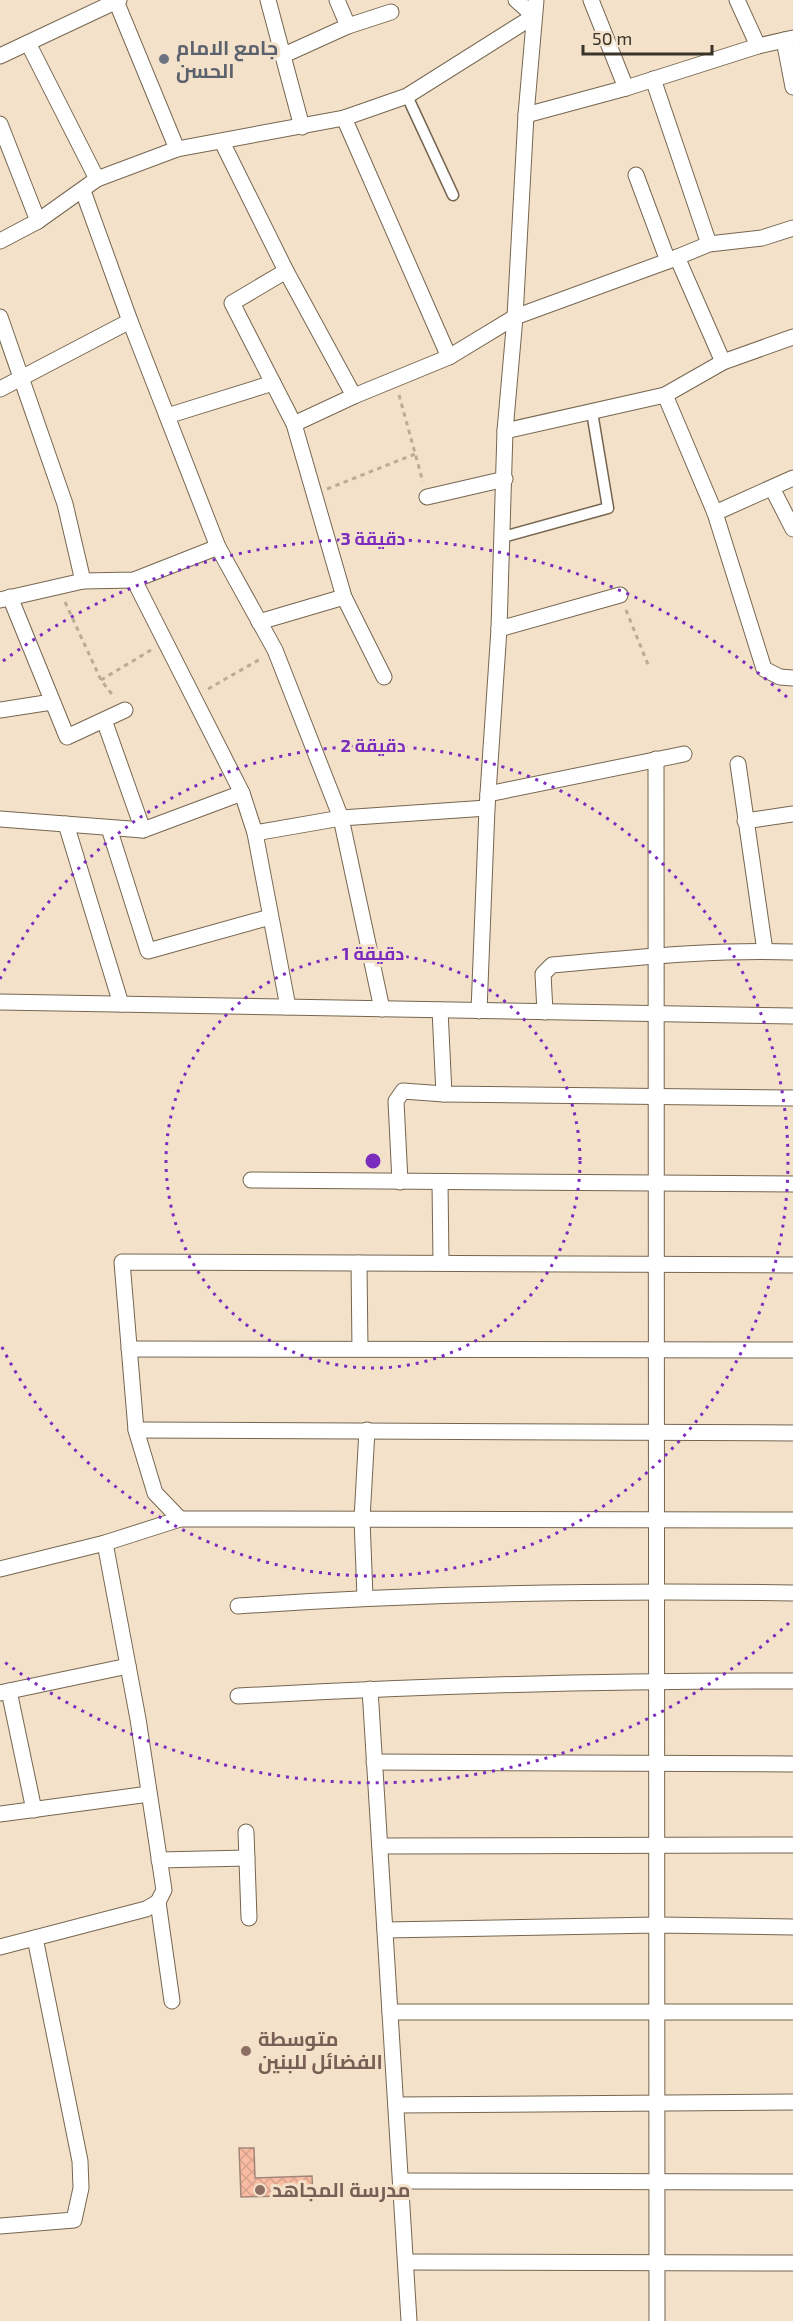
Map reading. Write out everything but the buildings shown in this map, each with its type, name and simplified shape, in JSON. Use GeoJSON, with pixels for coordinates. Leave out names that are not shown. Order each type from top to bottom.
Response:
{"type":"FeatureCollection","features":[{"type":"Feature","properties":{"kind":"street"},"geometry":{"type":"LineString","coordinates":[[268,0],[302,127]]}},
{"type":"Feature","properties":{"kind":"street"},"geometry":{"type":"LineString","coordinates":[[337,0],[348,26]]}},
{"type":"Feature","properties":{"kind":"street"},"geometry":{"type":"LineString","coordinates":[[516,0],[534,16]]}},
{"type":"Feature","properties":{"kind":"street"},"geometry":{"type":"LineString","coordinates":[[479,1011],[488,801],[499,629],[505,431],[536,0]]}},
{"type":"Feature","properties":{"kind":"street"},"geometry":{"type":"LineString","coordinates":[[591,0],[626,88]]}},
{"type":"Feature","properties":{"kind":"street"},"geometry":{"type":"LineString","coordinates":[[737,0],[758,46]]}},
{"type":"Feature","properties":{"kind":"street"},"geometry":{"type":"LineString","coordinates":[[0,53],[117,1],[177,149]]}},
{"type":"Feature","properties":{"kind":"street"},"geometry":{"type":"LineString","coordinates":[[284,55],[348,26],[391,12]]}},
{"type":"Feature","properties":{"kind":"street"},"geometry":{"type":"LineString","coordinates":[[0,241],[38,221],[97,179],[177,149],[344,118],[407,96],[534,16]]}},
{"type":"Feature","properties":{"kind":"street"},"geometry":{"type":"LineString","coordinates":[[526,115],[626,88],[758,46],[789,39],[793,87]]}},
{"type":"Feature","properties":{"kind":"street"},"geometry":{"type":"LineString","coordinates":[[28,42],[97,179]]}},
{"type":"Feature","properties":{"kind":"street"},"geometry":{"type":"LineString","coordinates":[[653,79],[709,244]]}},
{"type":"Feature","properties":{"kind":"street"},"geometry":{"type":"LineString","coordinates":[[407,96],[453,195]]}},
{"type":"Feature","properties":{"kind":"street"},"geometry":{"type":"LineString","coordinates":[[344,118],[449,357]]}},
{"type":"Feature","properties":{"kind":"street"},"geometry":{"type":"LineString","coordinates":[[0,124],[38,221]]}},
{"type":"Feature","properties":{"kind":"street"},"geometry":{"type":"LineString","coordinates":[[222,142],[286,271],[354,396]]}},
{"type":"Feature","properties":{"kind":"street"},"geometry":{"type":"LineString","coordinates":[[636,175],[673,259],[723,362]]}},
{"type":"Feature","properties":{"kind":"street"},"geometry":{"type":"LineString","coordinates":[[83,191],[130,321],[218,547],[275,650],[341,819],[382,1009]]}},
{"type":"Feature","properties":{"kind":"street"},"geometry":{"type":"LineString","coordinates":[[294,424],[354,396],[449,357],[515,317],[709,244],[762,238],[793,228]]}},
{"type":"Feature","properties":{"kind":"street"},"geometry":{"type":"LineString","coordinates":[[286,271],[232,303],[294,424],[344,597],[384,676]]}},
{"type":"Feature","properties":{"kind":"street"},"geometry":{"type":"LineString","coordinates":[[0,317],[65,504],[83,581]]}},
{"type":"Feature","properties":{"kind":"street"},"geometry":{"type":"LineString","coordinates":[[0,389],[130,321]]}},
{"type":"Feature","properties":{"kind":"street"},"geometry":{"type":"LineString","coordinates":[[505,431],[665,395],[723,362],[793,337]]}},
{"type":"Feature","properties":{"kind":"street"},"geometry":{"type":"LineString","coordinates":[[167,416],[273,383]]}},
{"type":"Feature","properties":{"kind":"street"},"geometry":{"type":"LineString","coordinates":[[665,395],[715,513],[764,669],[780,677],[793,678]]}},
{"type":"Feature","properties":{"kind":"street"},"geometry":{"type":"LineString","coordinates":[[502,537],[608,508],[592,412]]}},
{"type":"Feature","properties":{"kind":"street"},"geometry":{"type":"LineString","coordinates":[[715,513],[793,478]]}},
{"type":"Feature","properties":{"kind":"street"},"geometry":{"type":"LineString","coordinates":[[427,497],[505,479]]}},
{"type":"Feature","properties":{"kind":"street"},"geometry":{"type":"LineString","coordinates":[[772,488],[793,529]]}},
{"type":"Feature","properties":{"kind":"street"},"geometry":{"type":"LineString","coordinates":[[125,710],[67,737],[5,599],[83,581],[134,580],[218,547]]}},
{"type":"Feature","properties":{"kind":"street"},"geometry":{"type":"LineString","coordinates":[[134,580],[242,793],[255,833],[288,1007]]}},
{"type":"Feature","properties":{"kind":"street"},"geometry":{"type":"LineString","coordinates":[[499,629],[620,595]]}},
{"type":"Feature","properties":{"kind":"street"},"geometry":{"type":"LineString","coordinates":[[259,622],[344,597]]}},
{"type":"Feature","properties":{"kind":"street"},"geometry":{"type":"LineString","coordinates":[[0,710],[52,702]]}},
{"type":"Feature","properties":{"kind":"street"},"geometry":{"type":"LineString","coordinates":[[104,720],[143,830]]}},
{"type":"Feature","properties":{"kind":"street"},"geometry":{"type":"LineString","coordinates":[[255,833],[341,819],[488,801],[684,754]]}},
{"type":"Feature","properties":{"kind":"street"},"geometry":{"type":"LineString","coordinates":[[656,759],[657,2321]]}},
{"type":"Feature","properties":{"kind":"street"},"geometry":{"type":"LineString","coordinates":[[738,764],[765,951]]}},
{"type":"Feature","properties":{"kind":"street"},"geometry":{"type":"LineString","coordinates":[[0,819],[143,830],[242,793]]}},
{"type":"Feature","properties":{"kind":"street"},"geometry":{"type":"LineString","coordinates":[[745,821],[793,814]]}},
{"type":"Feature","properties":{"kind":"street"},"geometry":{"type":"LineString","coordinates":[[66,824],[121,1004]]}},
{"type":"Feature","properties":{"kind":"street"},"geometry":{"type":"LineString","coordinates":[[109,828],[148,951],[270,917]]}},
{"type":"Feature","properties":{"kind":"street"},"geometry":{"type":"LineString","coordinates":[[545,1012],[543,974],[552,965],[656,956],[765,951],[793,952]]}},
{"type":"Feature","properties":{"kind":"street"},"geometry":{"type":"LineString","coordinates":[[0,1002],[793,1016]]}},
{"type":"Feature","properties":{"kind":"street"},"geometry":{"type":"LineString","coordinates":[[440,1010],[444,1094]]}},
{"type":"Feature","properties":{"kind":"street"},"geometry":{"type":"LineString","coordinates":[[400,1182],[396,1101],[403,1091],[444,1094],[793,1098]]}},
{"type":"Feature","properties":{"kind":"street"},"geometry":{"type":"LineString","coordinates":[[251,1180],[793,1184]]}},
{"type":"Feature","properties":{"kind":"street"},"geometry":{"type":"LineString","coordinates":[[440,1182],[441,1263]]}},
{"type":"Feature","properties":{"kind":"street"},"geometry":{"type":"LineString","coordinates":[[180,1518],[154,1493],[136,1430],[122,1262],[793,1265]]}},
{"type":"Feature","properties":{"kind":"street"},"geometry":{"type":"LineString","coordinates":[[359,1263],[360,1349]]}},
{"type":"Feature","properties":{"kind":"street"},"geometry":{"type":"LineString","coordinates":[[129,1349],[793,1350]]}},
{"type":"Feature","properties":{"kind":"street"},"geometry":{"type":"LineString","coordinates":[[136,1430],[793,1433]]}},
{"type":"Feature","properties":{"kind":"street"},"geometry":{"type":"LineString","coordinates":[[365,1597],[362,1519],[367,1431]]}},
{"type":"Feature","properties":{"kind":"street"},"geometry":{"type":"LineString","coordinates":[[0,1569],[105,1543],[180,1518],[793,1520]]}},
{"type":"Feature","properties":{"kind":"street"},"geometry":{"type":"LineString","coordinates":[[0,1947],[146,1909],[158,1902],[164,1890],[128,1666],[105,1543]]}},
{"type":"Feature","properties":{"kind":"street"},"geometry":{"type":"LineString","coordinates":[[238,1606],[365,1597],[656,1591],[793,1593]]}},
{"type":"Feature","properties":{"kind":"street"},"geometry":{"type":"LineString","coordinates":[[34,1810],[4,1692],[128,1666]]}},
{"type":"Feature","properties":{"kind":"street"},"geometry":{"type":"LineString","coordinates":[[238,1696],[370,1689],[657,1680],[793,1681]]}},
{"type":"Feature","properties":{"kind":"street"},"geometry":{"type":"LineString","coordinates":[[370,1689],[409,2321]]}},
{"type":"Feature","properties":{"kind":"street"},"geometry":{"type":"LineString","coordinates":[[374,1762],[793,1764]]}},
{"type":"Feature","properties":{"kind":"street"},"geometry":{"type":"LineString","coordinates":[[0,1814],[149,1794]]}},
{"type":"Feature","properties":{"kind":"street"},"geometry":{"type":"LineString","coordinates":[[246,1832],[249,1918]]}},
{"type":"Feature","properties":{"kind":"street"},"geometry":{"type":"LineString","coordinates":[[380,1846],[793,1845]]}},
{"type":"Feature","properties":{"kind":"street"},"geometry":{"type":"LineString","coordinates":[[159,1860],[247,1858]]}},
{"type":"Feature","properties":{"kind":"street"},"geometry":{"type":"LineString","coordinates":[[158,1902],[172,2001]]}},
{"type":"Feature","properties":{"kind":"street"},"geometry":{"type":"LineString","coordinates":[[385,1930],[657,1925],[793,1927]]}},
{"type":"Feature","properties":{"kind":"street"},"geometry":{"type":"LineString","coordinates":[[0,2226],[74,2220],[81,2188],[80,2161],[36,1938]]}},
{"type":"Feature","properties":{"kind":"street"},"geometry":{"type":"LineString","coordinates":[[390,2012],[793,2012]]}},
{"type":"Feature","properties":{"kind":"street"},"geometry":{"type":"LineString","coordinates":[[396,2105],[793,2102]]}},
{"type":"Feature","properties":{"kind":"street"},"geometry":{"type":"LineString","coordinates":[[401,2181],[793,2182]]}},
{"type":"Feature","properties":{"kind":"street"},"geometry":{"type":"LineString","coordinates":[[406,2262],[793,2263]]}},
{"type":"Feature","properties":{"kind":"path"},"geometry":{"type":"LineString","coordinates":[[395,379],[427,497]]}},
{"type":"Feature","properties":{"kind":"path"},"geometry":{"type":"LineString","coordinates":[[314,494],[415,454]]}},
{"type":"Feature","properties":{"kind":"path"},"geometry":{"type":"LineString","coordinates":[[58,587],[101,680],[125,710]]}},
{"type":"Feature","properties":{"kind":"path"},"geometry":{"type":"LineString","coordinates":[[620,595],[649,667]]}},
{"type":"Feature","properties":{"kind":"path"},"geometry":{"type":"LineString","coordinates":[[101,680],[165,642]]}},
{"type":"Feature","properties":{"kind":"path"},"geometry":{"type":"LineString","coordinates":[[193,698],[275,650]]}},
{"type":"Feature","properties":{"kind":"place","name":"جامع الامام الحسن"},"geometry":{"type":"Point","coordinates":[164,59]}},
{"type":"Feature","properties":{"kind":"place","name":"متوسطة الفضائل للبنين"},"geometry":{"type":"Point","coordinates":[246,2051]}},
{"type":"Feature","properties":{"kind":"place","name":"مدرسة المجاهد"},"geometry":{"type":"Point","coordinates":[260,2190]}}]}
